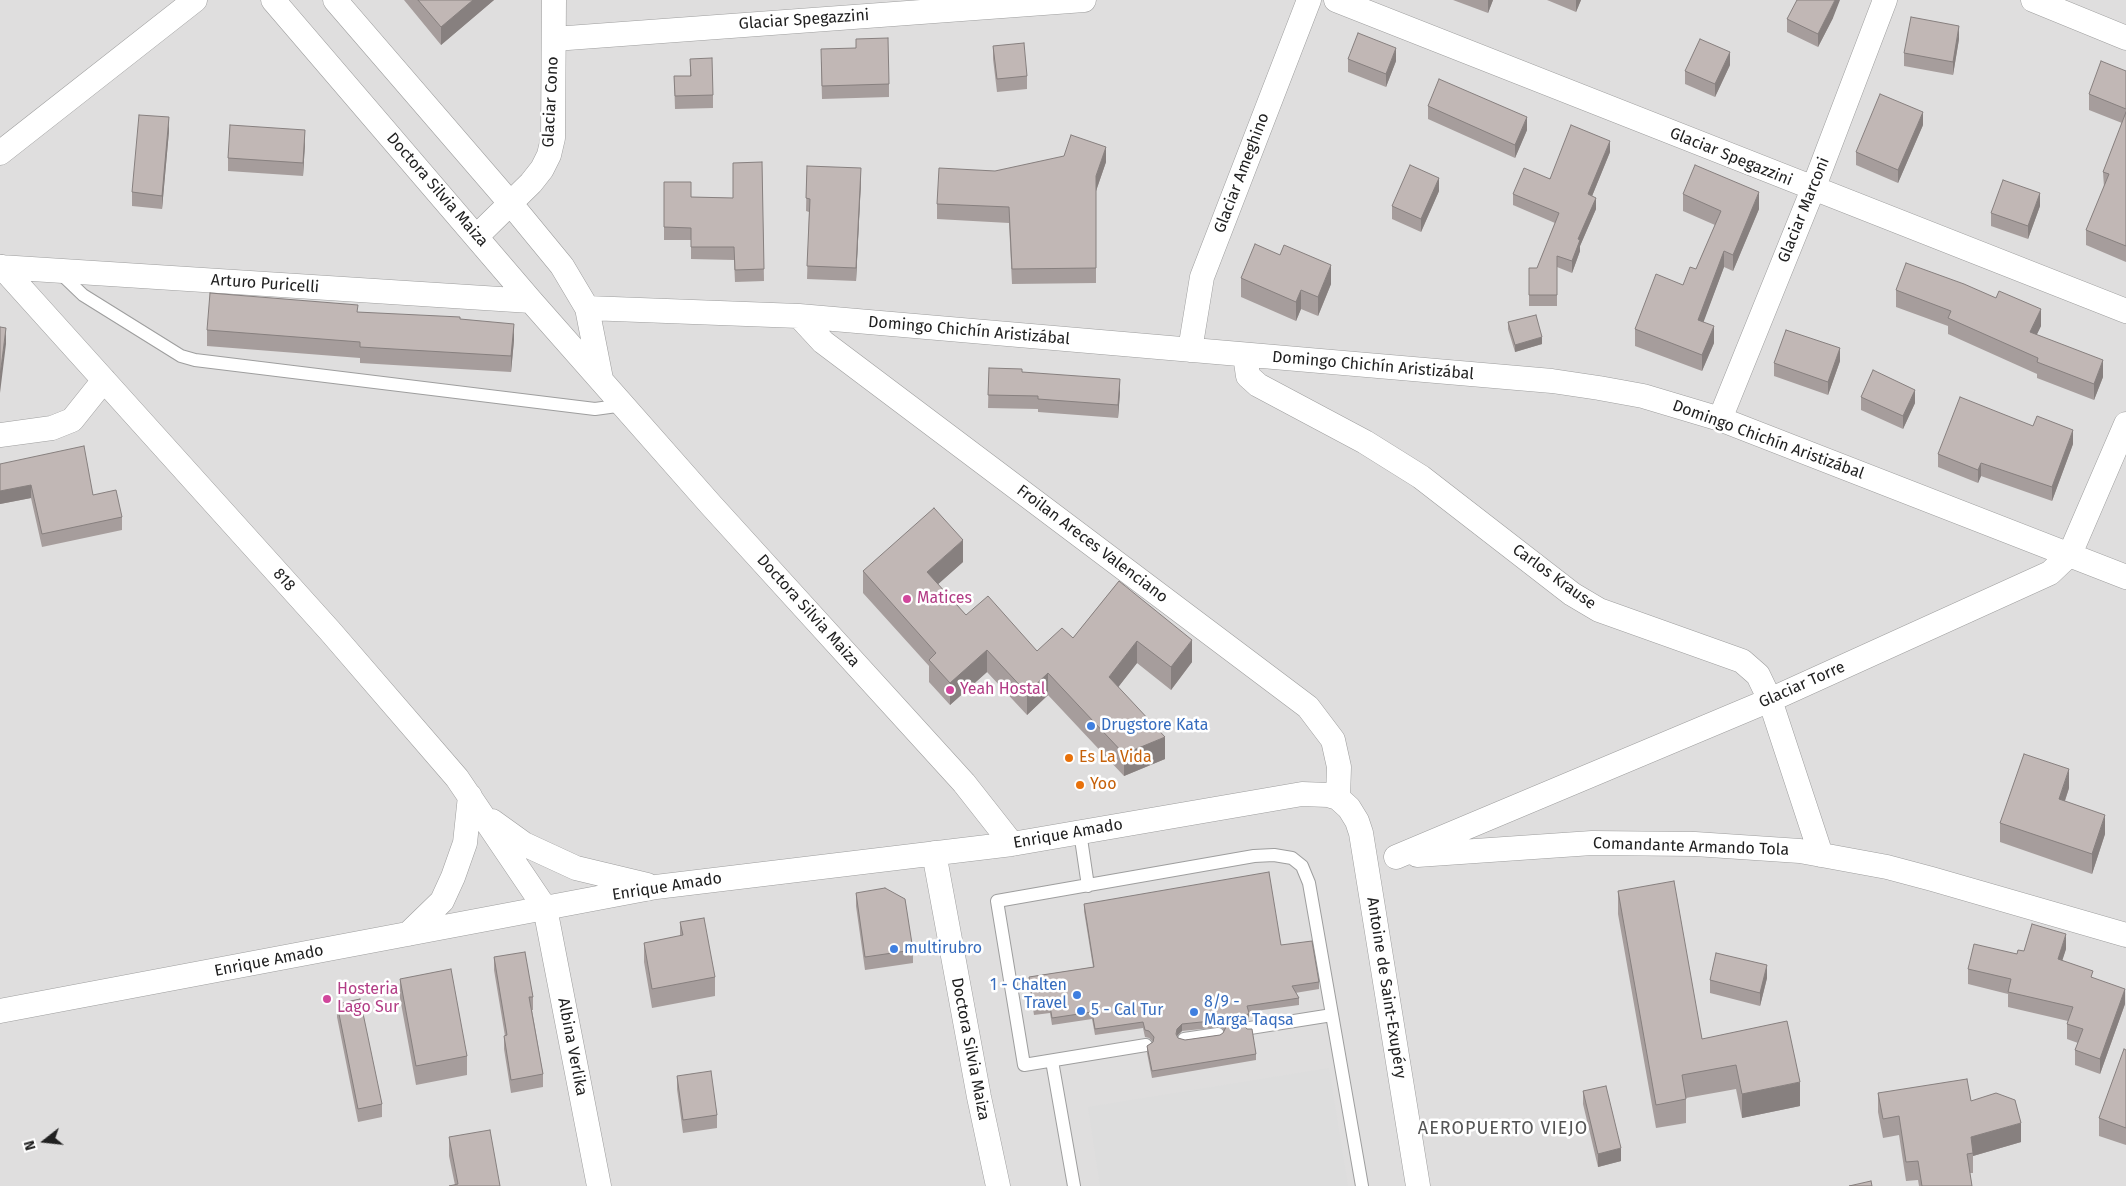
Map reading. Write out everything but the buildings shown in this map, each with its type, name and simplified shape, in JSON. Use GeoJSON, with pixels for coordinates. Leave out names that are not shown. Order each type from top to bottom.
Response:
{"type":"FeatureCollection","features":[{"type":"Feature","properties":{"kind":"street"},"geometry":{"type":"LineString","coordinates":[[0,153],[195,0]]}},
{"type":"Feature","properties":{"kind":"street","name":"Doctora Silvia Maiza"},"geometry":{"type":"LineString","coordinates":[[273,0],[531,301],[964,783],[1012,844]]}},
{"type":"Feature","properties":{"kind":"street"},"geometry":{"type":"LineString","coordinates":[[335,0],[562,266],[586,308],[601,380]]}},
{"type":"Feature","properties":{"kind":"street","name":"Glaciar Cono"},"geometry":{"type":"LineString","coordinates":[[477,236],[511,204],[542,169],[549,155],[553,138],[554,0]]}},
{"type":"Feature","properties":{"kind":"street","name":"Glaciar Spegazzini"},"geometry":{"type":"LineString","coordinates":[[554,39],[1084,0]]}},
{"type":"Feature","properties":{"kind":"street","name":"Glaciar Ameghino"},"geometry":{"type":"LineString","coordinates":[[1190,350],[1202,277],[1310,0]]}},
{"type":"Feature","properties":{"kind":"street","name":"Glaciar Spegazzini"},"geometry":{"type":"LineString","coordinates":[[1336,0],[2126,311]]}},
{"type":"Feature","properties":{"kind":"street","name":"Glaciar Marconi"},"geometry":{"type":"LineString","coordinates":[[1720,419],[1813,189],[1885,0]]}},
{"type":"Feature","properties":{"kind":"street"},"geometry":{"type":"LineString","coordinates":[[2032,0],[2126,38]]}},
{"type":"Feature","properties":{"kind":"street","name":"Arturo Puricelli"},"geometry":{"type":"LineString","coordinates":[[1,267],[531,301]]}},
{"type":"Feature","properties":{"kind":"street","name":"818"},"geometry":{"type":"LineString","coordinates":[[1,267],[330,631],[457,778],[545,908]]}},
{"type":"Feature","properties":{"kind":"street","name":"Domingo Chichín Aristizábal"},"geometry":{"type":"LineString","coordinates":[[586,308],[799,316],[1552,381],[1589,386],[1643,396],[1720,419],[2126,577]]}},
{"type":"Feature","properties":{"kind":"street","name":"Froilan Areces Valenciano"},"geometry":{"type":"LineString","coordinates":[[799,316],[823,342],[1308,707],[1333,740],[1339,767],[1338,798]]}},
{"type":"Feature","properties":{"kind":"street","name":"Carlos Krause"},"geometry":{"type":"LineString","coordinates":[[1245,355],[1248,376],[1258,385],[1365,442],[1421,477],[1572,594],[1599,610],[1742,661],[1758,675],[1770,700],[1821,855]]}},
{"type":"Feature","properties":{"kind":"street"},"geometry":{"type":"LineString","coordinates":[[0,435],[52,428],[72,420],[104,380]]}},
{"type":"Feature","properties":{"kind":"street","name":"Glaciar Torre"},"geometry":{"type":"LineString","coordinates":[[1396,857],[1770,700],[2050,573],[2070,554],[2126,424]]}},
{"type":"Feature","properties":{"kind":"street","name":"Enrique Amado"},"geometry":{"type":"LineString","coordinates":[[0,1011],[656,887],[1012,844],[1302,794],[1328,795],[1338,798]]}},
{"type":"Feature","properties":{"kind":"street","name":"Antoine de Saint-Exupéry"},"geometry":{"type":"LineString","coordinates":[[1338,798],[1349,808],[1357,820],[1418,1186]]}},
{"type":"Feature","properties":{"kind":"street"},"geometry":{"type":"LineString","coordinates":[[408,934],[442,901],[450,885],[465,843],[475,805],[524,844],[576,868],[656,887]]}},
{"type":"Feature","properties":{"kind":"street","name":"Comandante Armando Tola"},"geometry":{"type":"LineString","coordinates":[[1365,860],[1592,843],[1748,846],[1821,855],[1887,867],[2126,935]]}},
{"type":"Feature","properties":{"kind":"street","name":"Doctora Silvia Maiza"},"geometry":{"type":"LineString","coordinates":[[934,852],[979,1097],[998,1186]]}},
{"type":"Feature","properties":{"kind":"street","name":"Albina Verlika"},"geometry":{"type":"LineString","coordinates":[[545,908],[599,1186]]}},
{"type":"Feature","properties":{"kind":"lane"},"geometry":{"type":"LineString","coordinates":[[58,271],[83,295],[181,356],[195,360],[596,409],[624,405]]}},
{"type":"Feature","properties":{"kind":"lane"},"geometry":{"type":"LineString","coordinates":[[1080,832],[1088,886]]}},
{"type":"Feature","properties":{"kind":"lane"},"geometry":{"type":"LineString","coordinates":[[1146,1045],[1024,1065],[997,901],[1254,856],[1274,854],[1292,858],[1302,866],[1309,883],[1362,1186]]}},
{"type":"Feature","properties":{"kind":"lane"},"geometry":{"type":"LineString","coordinates":[[1250,1028],[1332,1015]]}},
{"type":"Feature","properties":{"kind":"lane"},"geometry":{"type":"LineString","coordinates":[[1184,1039],[1218,1034]]}},
{"type":"Feature","properties":{"kind":"lane"},"geometry":{"type":"LineString","coordinates":[[1052,1061],[1074,1186]]}},
{"type":"Feature","properties":{"kind":"shaded area"},"geometry":{"type":"Polygon","coordinates":[[[0,0],[2126,0],[2126,1186],[0,1186],[0,0]]]}},
{"type":"Feature","properties":{"kind":"shaded area"},"geometry":{"type":"Polygon","coordinates":[[[1329,1068],[1348,1186],[1100,1186],[1088,1107],[1329,1068]]]}},
{"type":"Feature","properties":{"kind":"place","name":"Matices"},"geometry":{"type":"Point","coordinates":[907,599]}},
{"type":"Feature","properties":{"kind":"place","name":"Yeah Hostal"},"geometry":{"type":"Point","coordinates":[950,690]}},
{"type":"Feature","properties":{"kind":"place","name":"Drugstore Kata"},"geometry":{"type":"Point","coordinates":[1091,726]}},
{"type":"Feature","properties":{"kind":"place","name":"Es La Vida"},"geometry":{"type":"Point","coordinates":[1069,758]}},
{"type":"Feature","properties":{"kind":"place","name":"Yoo"},"geometry":{"type":"Point","coordinates":[1080,785]}},
{"type":"Feature","properties":{"kind":"place","name":"multirubro"},"geometry":{"type":"Point","coordinates":[894,949]}},
{"type":"Feature","properties":{"kind":"place","name":"1 - Chalten Travel"},"geometry":{"type":"Point","coordinates":[1077,995]}},
{"type":"Feature","properties":{"kind":"place","name":"Hosteria Lago Sur"},"geometry":{"type":"Point","coordinates":[327,999]}},
{"type":"Feature","properties":{"kind":"place","name":"5 - Cal Tur"},"geometry":{"type":"Point","coordinates":[1081,1011]}},
{"type":"Feature","properties":{"kind":"place","name":"8/9 - Marga Taqsa"},"geometry":{"type":"Point","coordinates":[1194,1012]}},
{"type":"Feature","properties":{"kind":"district","name":"AEROPUERTO VIEJO"},"geometry":{"type":"Point","coordinates":[1503,1129]}}]}
